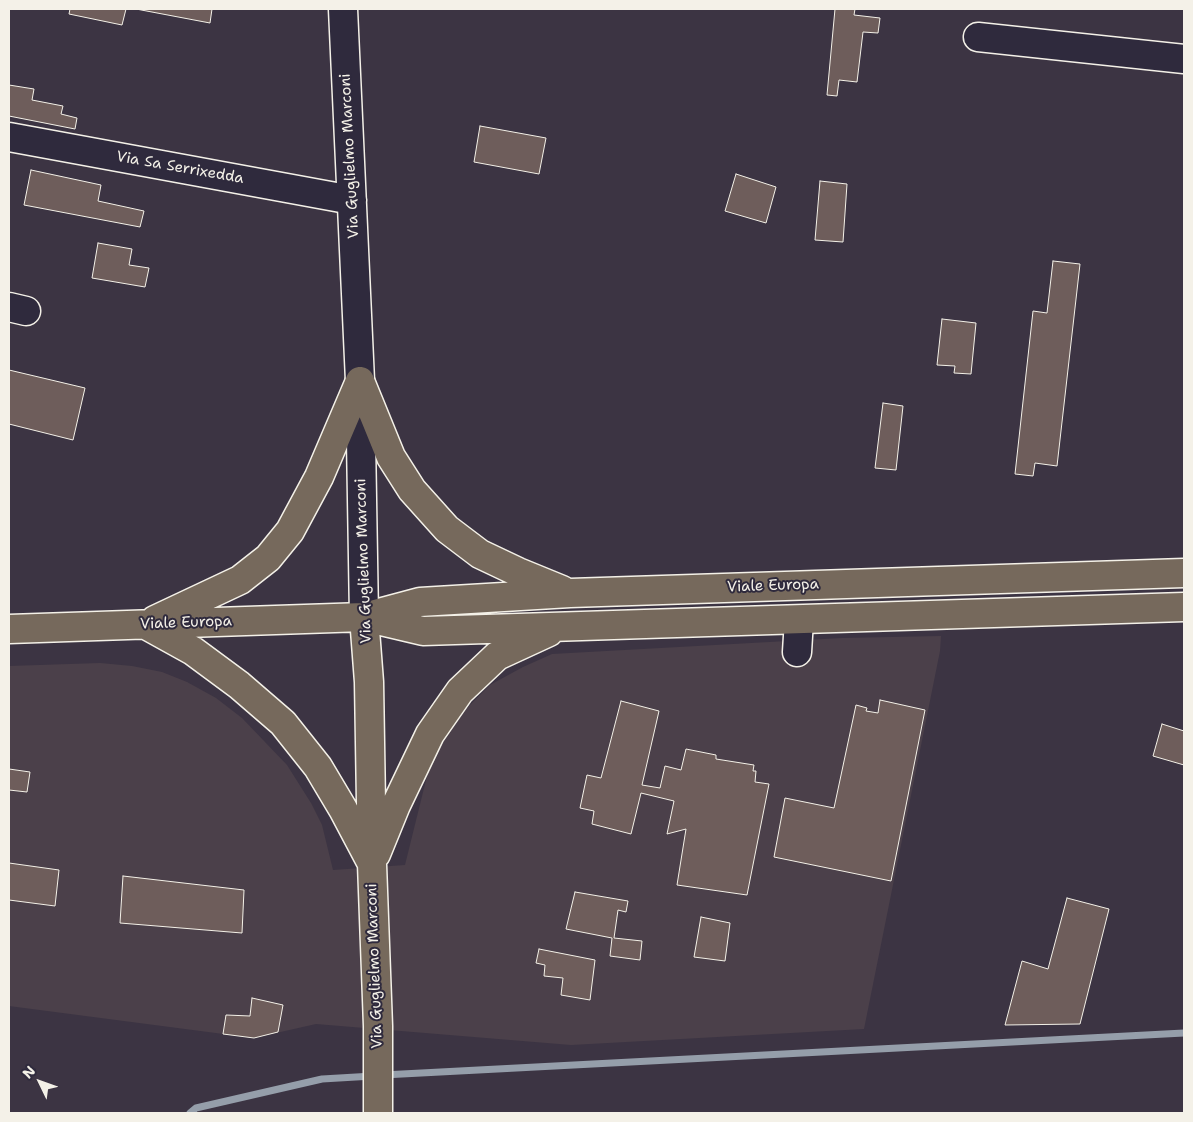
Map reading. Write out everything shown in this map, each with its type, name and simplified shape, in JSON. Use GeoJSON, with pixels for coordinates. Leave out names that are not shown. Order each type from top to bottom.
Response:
{"type":"FeatureCollection","features":[{"type":"Feature","properties":{"kind":"main road"},"geometry":{"type":"LineString","coordinates":[[360,381],[391,457],[412,490],[447,529],[480,554],[570,593]]}},
{"type":"Feature","properties":{"kind":"main road"},"geometry":{"type":"LineString","coordinates":[[144,624],[240,580],[268,558],[290,530],[319,477],[360,381]]}},
{"type":"Feature","properties":{"kind":"main road","name":"Viale Europa"},"geometry":{"type":"LineString","coordinates":[[9,629],[364,617],[420,602],[570,593],[1184,573]]}},
{"type":"Feature","properties":{"kind":"main road","name":"Viale Europa"},"geometry":{"type":"LineString","coordinates":[[364,617],[423,631],[1184,608]]}},
{"type":"Feature","properties":{"kind":"main road","name":"Via Guglielmo Marconi"},"geometry":{"type":"LineString","coordinates":[[364,617],[369,682],[372,864],[378,1026],[378,1110]]}},
{"type":"Feature","properties":{"kind":"main road"},"geometry":{"type":"LineString","coordinates":[[144,624],[193,651],[239,685],[283,723],[318,767],[372,864]]}},
{"type":"Feature","properties":{"kind":"main road"},"geometry":{"type":"LineString","coordinates":[[372,864],[396,805],[430,734],[460,691],[497,656],[559,627]]}},
{"type":"Feature","properties":{"kind":"street","name":"Via Guglielmo Marconi"},"geometry":{"type":"LineString","coordinates":[[343,9],[360,381],[364,617]]}},
{"type":"Feature","properties":{"kind":"street"},"geometry":{"type":"LineString","coordinates":[[978,37],[1184,59]]}},
{"type":"Feature","properties":{"kind":"street","name":"Via Sa Serrixedda"},"geometry":{"type":"LineString","coordinates":[[9,137],[352,200]]}},
{"type":"Feature","properties":{"kind":"street"},"geometry":{"type":"LineString","coordinates":[[797,652],[799,620]]}},
{"type":"Feature","properties":{"kind":"shaded area"},"geometry":{"type":"Polygon","coordinates":[[[941,636],[940,651],[864,1029],[571,1045],[316,1024],[254,1038],[9,1006],[9,666],[100,663],[132,666],[162,672],[187,682],[216,698],[242,718],[287,765],[311,803],[322,825],[333,870],[405,865],[428,772],[444,738],[465,710],[490,685],[552,654],[842,638],[941,636]]]}},
{"type":"Feature","properties":{"kind":"building"},"geometry":{"type":"Polygon","coordinates":[[[70,9],[126,9],[122,25],[69,14],[70,9]]]}},
{"type":"Feature","properties":{"kind":"building"},"geometry":{"type":"Polygon","coordinates":[[[136,9],[212,9],[210,23],[136,9]]]}},
{"type":"Feature","properties":{"kind":"building"},"geometry":{"type":"Polygon","coordinates":[[[835,9],[855,9],[854,15],[880,18],[878,33],[863,32],[857,82],[839,80],[837,96],[827,95],[835,9]]]}},
{"type":"Feature","properties":{"kind":"building"},"geometry":{"type":"Polygon","coordinates":[[[9,85],[34,89],[32,100],[63,106],[61,114],[77,118],[75,129],[9,116],[9,85]]]}},
{"type":"Feature","properties":{"kind":"building"},"geometry":{"type":"Polygon","coordinates":[[[480,126],[546,138],[539,174],[474,162],[480,126]]]}},
{"type":"Feature","properties":{"kind":"building"},"geometry":{"type":"Polygon","coordinates":[[[31,170],[101,185],[98,201],[144,211],[140,227],[24,205],[31,170]]]}},
{"type":"Feature","properties":{"kind":"building"},"geometry":{"type":"Polygon","coordinates":[[[736,174],[776,187],[766,223],[725,211],[736,174]]]}},
{"type":"Feature","properties":{"kind":"building"},"geometry":{"type":"Polygon","coordinates":[[[820,181],[847,184],[843,242],[815,240],[820,181]]]}},
{"type":"Feature","properties":{"kind":"building"},"geometry":{"type":"Polygon","coordinates":[[[98,243],[132,249],[129,265],[149,268],[145,287],[92,278],[98,243]]]}},
{"type":"Feature","properties":{"kind":"building"},"geometry":{"type":"Polygon","coordinates":[[[1053,261],[1080,264],[1057,466],[1035,463],[1033,476],[1015,474],[1033,311],[1047,313],[1053,261]]]}},
{"type":"Feature","properties":{"kind":"building"},"geometry":{"type":"Polygon","coordinates":[[[942,319],[976,323],[971,374],[954,373],[955,366],[937,365],[942,319]]]}},
{"type":"Feature","properties":{"kind":"building"},"geometry":{"type":"Polygon","coordinates":[[[9,370],[85,388],[73,440],[9,424],[9,370]]]}},
{"type":"Feature","properties":{"kind":"building"},"geometry":{"type":"Polygon","coordinates":[[[883,403],[903,406],[896,470],[875,468],[883,403]]]}},
{"type":"Feature","properties":{"kind":"building"},"geometry":{"type":"Polygon","coordinates":[[[880,700],[925,710],[891,881],[774,857],[785,798],[834,808],[856,705],[867,708],[866,711],[878,713],[880,700]]]}},
{"type":"Feature","properties":{"kind":"building"},"geometry":{"type":"Polygon","coordinates":[[[621,701],[659,711],[642,785],[660,788],[665,766],[681,770],[686,749],[716,755],[716,759],[754,765],[753,771],[756,771],[755,782],[769,784],[747,895],[677,885],[686,829],[667,834],[674,801],[641,793],[631,834],[592,824],[594,811],[580,808],[587,775],[601,778],[621,701]]]}},
{"type":"Feature","properties":{"kind":"building"},"geometry":{"type":"Polygon","coordinates":[[[1162,724],[1184,731],[1184,765],[1153,756],[1162,724]]]}},
{"type":"Feature","properties":{"kind":"building"},"geometry":{"type":"Polygon","coordinates":[[[9,769],[30,772],[27,792],[9,790],[9,769]]]}},
{"type":"Feature","properties":{"kind":"building"},"geometry":{"type":"Polygon","coordinates":[[[9,863],[59,870],[55,906],[9,900],[9,863]]]}},
{"type":"Feature","properties":{"kind":"building"},"geometry":{"type":"Polygon","coordinates":[[[123,876],[244,890],[242,933],[120,923],[123,876]]]}},
{"type":"Feature","properties":{"kind":"building"},"geometry":{"type":"Polygon","coordinates":[[[575,892],[628,901],[626,912],[618,910],[614,938],[642,941],[640,960],[610,956],[612,938],[566,929],[575,892]]]}},
{"type":"Feature","properties":{"kind":"building"},"geometry":{"type":"Polygon","coordinates":[[[1067,898],[1109,909],[1080,1024],[1005,1025],[1022,961],[1048,969],[1067,898]]]}},
{"type":"Feature","properties":{"kind":"building"},"geometry":{"type":"Polygon","coordinates":[[[701,917],[730,923],[725,961],[694,957],[701,917]]]}},
{"type":"Feature","properties":{"kind":"building"},"geometry":{"type":"Polygon","coordinates":[[[539,949],[595,960],[590,1000],[561,995],[563,978],[544,976],[545,965],[536,963],[539,949]]]}},
{"type":"Feature","properties":{"kind":"building"},"geometry":{"type":"Polygon","coordinates":[[[252,998],[283,1005],[278,1032],[254,1038],[223,1034],[226,1015],[250,1016],[252,998]]]}},
{"type":"Feature","properties":{"kind":"waterway"},"geometry":{"type":"LineString","coordinates":[[383,1075],[1184,1033]]}},
{"type":"Feature","properties":{"kind":"waterway"},"geometry":{"type":"LineString","coordinates":[[190,1113],[196,1108],[322,1079],[373,1076]]}}]}
